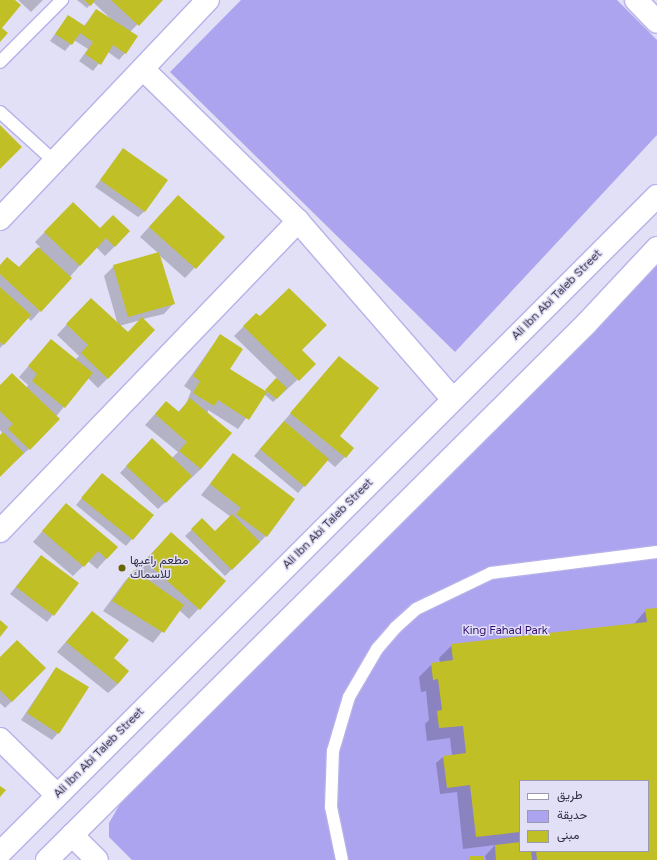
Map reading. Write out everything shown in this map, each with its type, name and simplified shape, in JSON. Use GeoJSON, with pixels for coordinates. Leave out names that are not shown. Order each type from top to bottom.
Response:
{"type":"FeatureCollection","features":[{"type":"Feature","properties":{"kind":"street"},"geometry":{"type":"LineString","coordinates":[[0,219],[144,70],[208,0]]}},
{"type":"Feature","properties":{"kind":"street"},"geometry":{"type":"LineString","coordinates":[[636,0],[657,22]]}},
{"type":"Feature","properties":{"kind":"street"},"geometry":{"type":"LineString","coordinates":[[144,70],[298,221],[454,398]]}},
{"type":"Feature","properties":{"kind":"street","name":"Ali Ibn Abi Taleb Street"},"geometry":{"type":"LineString","coordinates":[[0,853],[657,196]]}},
{"type":"Feature","properties":{"kind":"street"},"geometry":{"type":"LineString","coordinates":[[0,531],[298,221]]}},
{"type":"Feature","properties":{"kind":"street"},"geometry":{"type":"LineString","coordinates":[[47,860],[586,324],[657,248]]}},
{"type":"Feature","properties":{"kind":"street"},"geometry":{"type":"LineString","coordinates":[[0,739],[57,795]]}},
{"type":"Feature","properties":{"kind":"street"},"geometry":{"type":"LineString","coordinates":[[72,835],[97,860]]}},
{"type":"Feature","properties":{"kind":"lane"},"geometry":{"type":"LineString","coordinates":[[0,62],[62,0]]}},
{"type":"Feature","properties":{"kind":"lane"},"geometry":{"type":"LineString","coordinates":[[0,112],[55,162]]}},
{"type":"Feature","properties":{"kind":"lane"},"geometry":{"type":"LineString","coordinates":[[342,860],[331,807],[333,751],[340,724],[358,679],[395,628],[416,609],[491,573],[657,552]]}},
{"type":"Feature","properties":{"kind":"green space"},"geometry":{"type":"Polygon","coordinates":[[[241,0],[617,0],[657,40],[657,135],[455,352],[170,72],[241,0]]]}},
{"type":"Feature","properties":{"kind":"green space","name":"King Fahad Park"},"geometry":{"type":"Polygon","coordinates":[[[657,263],[657,860],[132,860],[109,837],[109,823],[124,797],[657,263]]]}},
{"type":"Feature","properties":{"kind":"building"},"geometry":{"type":"Polygon","coordinates":[[[0,0],[15,0],[21,5],[2,28],[8,33],[0,42],[0,0]]]}},
{"type":"Feature","properties":{"kind":"building"},"geometry":{"type":"Polygon","coordinates":[[[84,0],[95,0],[91,6],[84,0]]]}},
{"type":"Feature","properties":{"kind":"building"},"geometry":{"type":"Polygon","coordinates":[[[111,0],[163,0],[139,26],[111,0]]]}},
{"type":"Feature","properties":{"kind":"building"},"geometry":{"type":"Polygon","coordinates":[[[96,9],[138,36],[126,54],[113,45],[101,65],[85,54],[93,42],[80,33],[72,45],[55,34],[68,15],[85,26],[96,9]]]}},
{"type":"Feature","properties":{"kind":"building"},"geometry":{"type":"Polygon","coordinates":[[[0,125],[22,147],[0,169],[0,125]]]}},
{"type":"Feature","properties":{"kind":"building"},"geometry":{"type":"Polygon","coordinates":[[[123,148],[168,180],[145,212],[100,180],[123,148]]]}},
{"type":"Feature","properties":{"kind":"building"},"geometry":{"type":"Polygon","coordinates":[[[178,195],[225,237],[196,269],[149,227],[178,195]]]}},
{"type":"Feature","properties":{"kind":"building"},"geometry":{"type":"Polygon","coordinates":[[[73,202],[100,228],[113,215],[130,231],[115,247],[106,238],[80,266],[44,232],[73,202]]]}},
{"type":"Feature","properties":{"kind":"building"},"geometry":{"type":"Polygon","coordinates":[[[38,247],[72,278],[41,312],[0,274],[0,265],[7,257],[19,267],[38,247]]]}},
{"type":"Feature","properties":{"kind":"building"},"geometry":{"type":"Polygon","coordinates":[[[159,252],[175,304],[128,317],[113,265],[159,252]]]}},
{"type":"Feature","properties":{"kind":"building"},"geometry":{"type":"Polygon","coordinates":[[[0,287],[31,315],[4,345],[0,342],[0,287]]]}},
{"type":"Feature","properties":{"kind":"building"},"geometry":{"type":"Polygon","coordinates":[[[289,288],[327,325],[302,350],[316,364],[299,381],[243,326],[256,313],[260,316],[289,288]]]}},
{"type":"Feature","properties":{"kind":"building"},"geometry":{"type":"Polygon","coordinates":[[[91,298],[128,332],[142,317],[155,330],[108,379],[81,353],[88,345],[66,324],[91,298]]]}},
{"type":"Feature","properties":{"kind":"building"},"geometry":{"type":"Polygon","coordinates":[[[220,334],[243,349],[230,369],[267,392],[249,420],[218,400],[214,406],[193,393],[200,381],[193,376],[220,334]]]}},
{"type":"Feature","properties":{"kind":"building"},"geometry":{"type":"Polygon","coordinates":[[[51,339],[93,373],[65,408],[32,381],[37,374],[28,366],[51,339]]]}},
{"type":"Feature","properties":{"kind":"building"},"geometry":{"type":"Polygon","coordinates":[[[339,356],[379,388],[340,436],[354,448],[346,458],[290,413],[339,356]]]}},
{"type":"Feature","properties":{"kind":"building"},"geometry":{"type":"Polygon","coordinates":[[[12,373],[60,419],[30,450],[8,429],[13,424],[0,411],[0,385],[12,373]]]}},
{"type":"Feature","properties":{"kind":"building"},"geometry":{"type":"Polygon","coordinates":[[[276,378],[287,388],[277,399],[265,390],[276,378]]]}},
{"type":"Feature","properties":{"kind":"building"},"geometry":{"type":"Polygon","coordinates":[[[190,398],[232,433],[201,469],[179,451],[187,442],[155,414],[166,401],[179,412],[190,398]]]}},
{"type":"Feature","properties":{"kind":"building"},"geometry":{"type":"Polygon","coordinates":[[[284,421],[329,459],[305,487],[260,449],[284,421]]]}},
{"type":"Feature","properties":{"kind":"building"},"geometry":{"type":"Polygon","coordinates":[[[3,432],[24,453],[0,477],[0,435],[3,432]]]}},
{"type":"Feature","properties":{"kind":"building"},"geometry":{"type":"Polygon","coordinates":[[[152,438],[192,476],[166,503],[126,466],[152,438]]]}},
{"type":"Feature","properties":{"kind":"building"},"geometry":{"type":"Polygon","coordinates":[[[233,453],[295,499],[267,537],[236,514],[241,508],[210,484],[233,453]]]}},
{"type":"Feature","properties":{"kind":"building"},"geometry":{"type":"Polygon","coordinates":[[[102,473],[154,515],[133,540],[81,498],[102,473]]]}},
{"type":"Feature","properties":{"kind":"building"},"geometry":{"type":"Polygon","coordinates":[[[66,503],[118,547],[107,559],[98,551],[84,567],[42,531],[66,503]]]}},
{"type":"Feature","properties":{"kind":"building"},"geometry":{"type":"Polygon","coordinates":[[[232,514],[260,542],[232,570],[191,529],[202,518],[215,531],[232,514]]]}},
{"type":"Feature","properties":{"kind":"building"},"geometry":{"type":"Polygon","coordinates":[[[171,532],[226,581],[200,610],[145,561],[171,532]]]}},
{"type":"Feature","properties":{"kind":"building"},"geometry":{"type":"Polygon","coordinates":[[[41,555],[79,583],[54,616],[16,587],[41,555]]]}},
{"type":"Feature","properties":{"kind":"building"},"geometry":{"type":"Polygon","coordinates":[[[134,570],[184,605],[164,633],[112,601],[134,570]]]}},
{"type":"Feature","properties":{"kind":"building"},"geometry":{"type":"Polygon","coordinates":[[[657,608],[657,860],[537,860],[536,852],[649,852],[649,780],[519,780],[519,832],[476,837],[470,785],[447,788],[443,756],[466,753],[463,726],[439,728],[437,711],[442,710],[438,679],[433,680],[431,663],[453,660],[451,644],[647,622],[645,609],[657,608]]]}},
{"type":"Feature","properties":{"kind":"building"},"geometry":{"type":"Polygon","coordinates":[[[92,611],[129,640],[114,658],[129,671],[118,684],[66,642],[92,611]]]}},
{"type":"Feature","properties":{"kind":"building"},"geometry":{"type":"Polygon","coordinates":[[[0,620],[8,627],[0,637],[0,620]]]}},
{"type":"Feature","properties":{"kind":"building"},"geometry":{"type":"Polygon","coordinates":[[[17,640],[46,668],[12,702],[0,690],[0,657],[17,640]]]}},
{"type":"Feature","properties":{"kind":"building"},"geometry":{"type":"Polygon","coordinates":[[[56,667],[89,687],[59,734],[27,713],[56,667]]]}},
{"type":"Feature","properties":{"kind":"building"},"geometry":{"type":"Polygon","coordinates":[[[0,786],[6,790],[0,797],[0,786]]]}},
{"type":"Feature","properties":{"kind":"building"},"geometry":{"type":"Polygon","coordinates":[[[519,842],[519,852],[531,852],[532,860],[496,860],[495,845],[519,842]]]}},
{"type":"Feature","properties":{"kind":"building"},"geometry":{"type":"Polygon","coordinates":[[[469,856],[483,856],[483,860],[469,860],[469,856]]]}},
{"type":"Feature","properties":{"kind":"place","name":"مطعم راعيها للاسماك"},"geometry":{"type":"Point","coordinates":[122,568]}}]}
